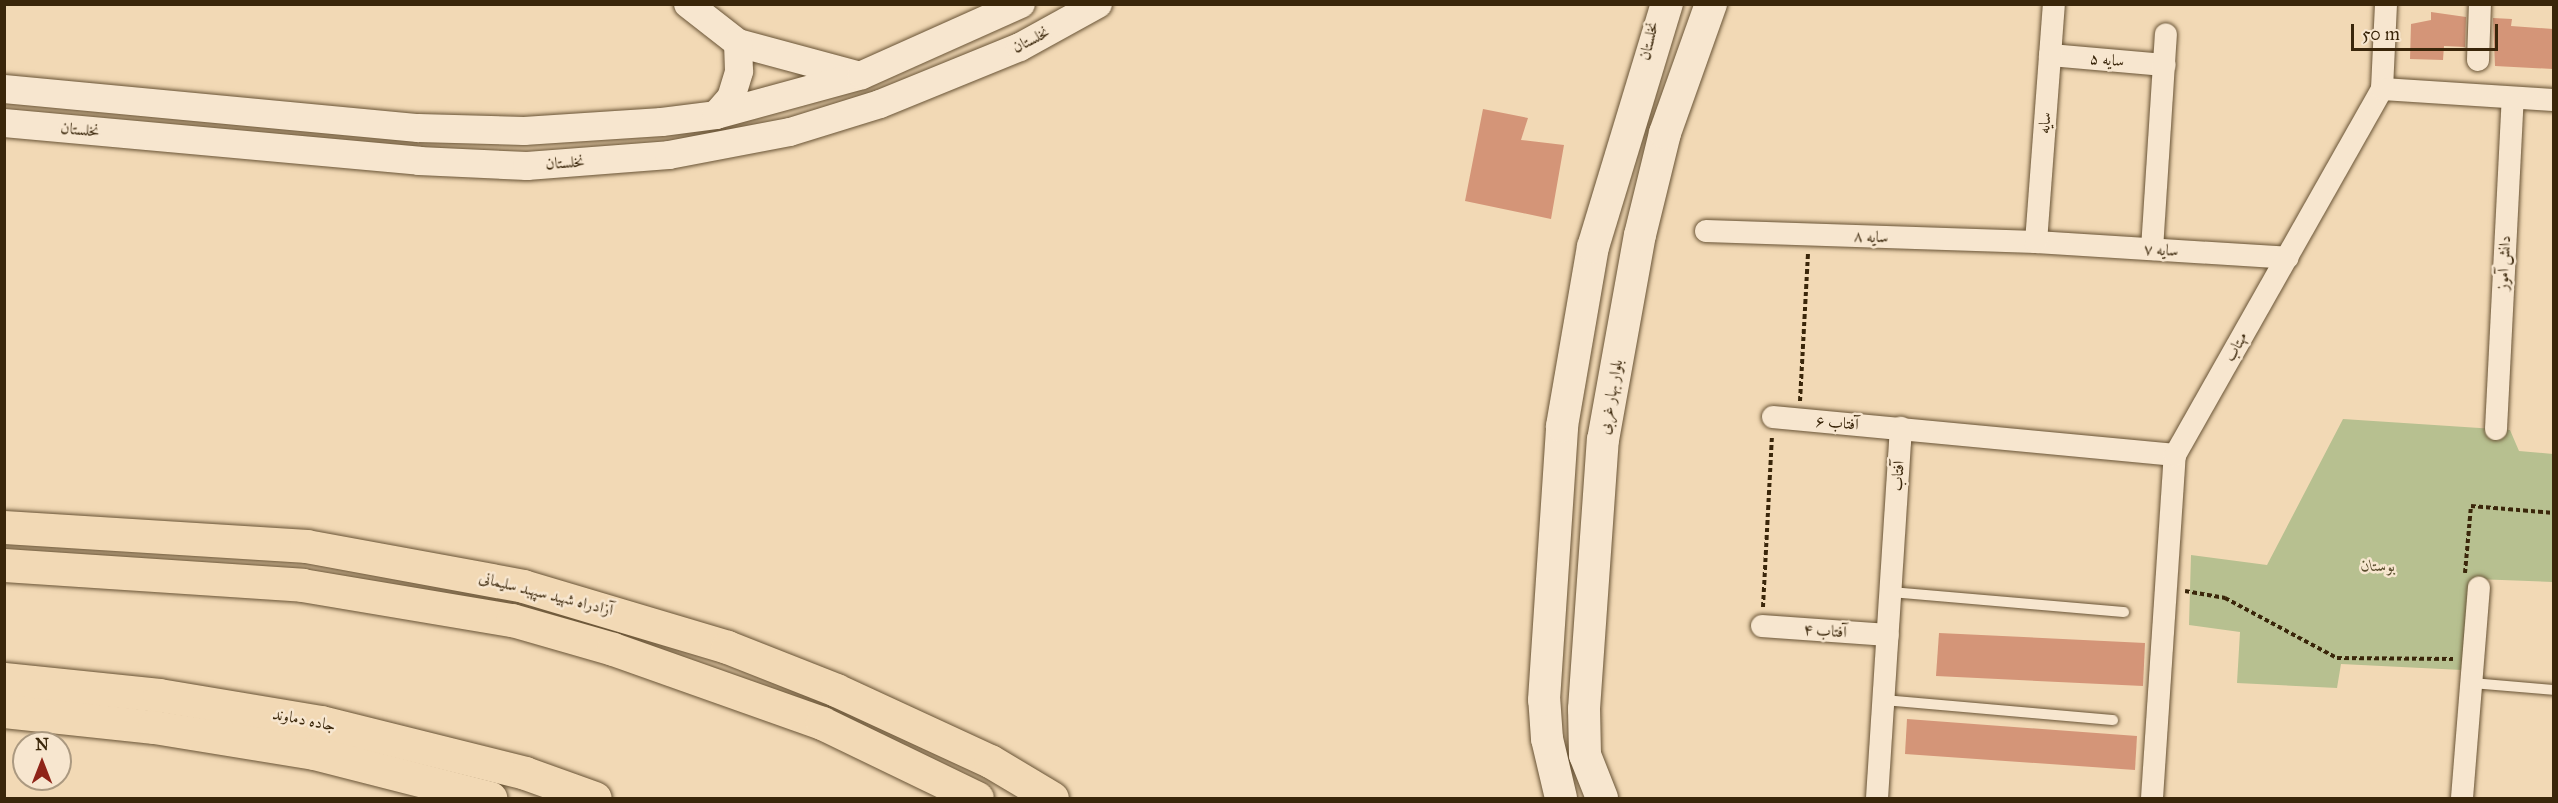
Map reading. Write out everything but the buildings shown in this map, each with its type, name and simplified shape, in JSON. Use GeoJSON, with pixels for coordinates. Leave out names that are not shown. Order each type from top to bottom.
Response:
{"type":"FeatureCollection","features":[{"type":"Feature","properties":{"kind":"highway","name":"آزادراه شهید سپهبد سلیمانی"},"geometry":{"type":"LineString","coordinates":[[4,527],[306,546],[523,586],[706,640],[836,690],[990,761],[1052,798]]}},
{"type":"Feature","properties":{"kind":"highway","name":"آزادراه شهید سپهبد سلیمانی"},"geometry":{"type":"LineString","coordinates":[[4,565],[302,585],[512,620],[613,649],[822,723],[977,798]]}},
{"type":"Feature","properties":{"kind":"highway","name":"جاده دماوند"},"geometry":{"type":"LineString","coordinates":[[4,679],[159,695],[321,722],[525,773],[595,798]]}},
{"type":"Feature","properties":{"kind":"highway","name":"جاده دماوند"},"geometry":{"type":"LineString","coordinates":[[4,711],[154,727],[314,753],[490,798]]}},
{"type":"Feature","properties":{"kind":"main road"},"geometry":{"type":"LineString","coordinates":[[1561,798],[1546,738],[1544,700],[1562,426],[1593,248],[1641,77],[1667,4]]}},
{"type":"Feature","properties":{"kind":"main road","name":"بلوار بهار غربی"},"geometry":{"type":"LineString","coordinates":[[1602,798],[1586,755],[1584,709],[1603,440],[1665,133],[1710,4]]}},
{"type":"Feature","properties":{"kind":"street"},"geometry":{"type":"LineString","coordinates":[[688,4],[738,43],[862,75]]}},
{"type":"Feature","properties":{"kind":"street"},"geometry":{"type":"LineString","coordinates":[[4,89],[418,128],[524,131],[716,115],[862,75],[1021,4]]}},
{"type":"Feature","properties":{"kind":"street","name":"نخلستان"},"geometry":{"type":"LineString","coordinates":[[4,123],[430,162],[527,166],[669,155],[790,132],[880,104],[1020,47],[1098,4]]}},
{"type":"Feature","properties":{"kind":"street","name":"نخلستان"},"geometry":{"type":"LineString","coordinates":[[1641,77],[1658,4]]}},
{"type":"Feature","properties":{"kind":"street","name":"سایه"},"geometry":{"type":"LineString","coordinates":[[2036,242],[2054,4]]}},
{"type":"Feature","properties":{"kind":"street"},"geometry":{"type":"LineString","coordinates":[[2386,4],[2382,89],[2553,100]]}},
{"type":"Feature","properties":{"kind":"street"},"geometry":{"type":"LineString","coordinates":[[2478,60],[2480,4]]}},
{"type":"Feature","properties":{"kind":"street"},"geometry":{"type":"LineString","coordinates":[[2152,249],[2166,34]]}},
{"type":"Feature","properties":{"kind":"street"},"geometry":{"type":"LineString","coordinates":[[716,115],[731,98],[739,71],[738,43]]}},
{"type":"Feature","properties":{"kind":"street","name":"سایه ۵"},"geometry":{"type":"LineString","coordinates":[[2050,55],[2165,65]]}},
{"type":"Feature","properties":{"kind":"street","name":"مهتاب"},"geometry":{"type":"LineString","coordinates":[[2152,798],[2175,455],[2382,89]]}},
{"type":"Feature","properties":{"kind":"street","name":"دانش آموز"},"geometry":{"type":"LineString","coordinates":[[2496,429],[2513,98]]}},
{"type":"Feature","properties":{"kind":"street","name":"سایه ۸"},"geometry":{"type":"LineString","coordinates":[[1706,231],[2036,242]]}},
{"type":"Feature","properties":{"kind":"street","name":"سایه ۷"},"geometry":{"type":"LineString","coordinates":[[2036,242],[2287,258]]}},
{"type":"Feature","properties":{"kind":"street","name":"آفتاب ۶"},"geometry":{"type":"LineString","coordinates":[[1773,417],[1901,428]]}},
{"type":"Feature","properties":{"kind":"street"},"geometry":{"type":"LineString","coordinates":[[1901,428],[2175,455]]}},
{"type":"Feature","properties":{"kind":"street","name":"آفتاب"},"geometry":{"type":"LineString","coordinates":[[1877,798],[1901,428]]}},
{"type":"Feature","properties":{"kind":"street"},"geometry":{"type":"LineString","coordinates":[[2462,798],[2471,683],[2472,582]]}},
{"type":"Feature","properties":{"kind":"street","name":"آفتاب ۴"},"geometry":{"type":"LineString","coordinates":[[1762,626],[1888,635]]}},
{"type":"Feature","properties":{"kind":"lane"},"geometry":{"type":"LineString","coordinates":[[1890,592],[2124,612]]}},
{"type":"Feature","properties":{"kind":"lane"},"geometry":{"type":"LineString","coordinates":[[2471,683],[2553,690]]}},
{"type":"Feature","properties":{"kind":"lane"},"geometry":{"type":"LineString","coordinates":[[1883,700],[2113,720]]}},
{"type":"Feature","properties":{"kind":"path"},"geometry":{"type":"LineString","coordinates":[[1799,420],[1809,235]]}},
{"type":"Feature","properties":{"kind":"path"},"geometry":{"type":"LineString","coordinates":[[1762,626],[1773,417]]}},
{"type":"Feature","properties":{"kind":"path"},"geometry":{"type":"LineString","coordinates":[[2472,582],[2471,506],[2553,513]]}},
{"type":"Feature","properties":{"kind":"path"},"geometry":{"type":"LineString","coordinates":[[2166,588],[2224,598],[2337,658],[2458,658]]}},
{"type":"Feature","properties":{"kind":"green space","name":"بوستان"},"geometry":{"type":"Polygon","coordinates":[[[2343,419],[2510,430],[2519,451],[2553,454],[2553,582],[2475,579],[2462,670],[2341,664],[2337,688],[2237,683],[2240,632],[2189,625],[2191,555],[2267,565],[2343,419]]]}}]}
